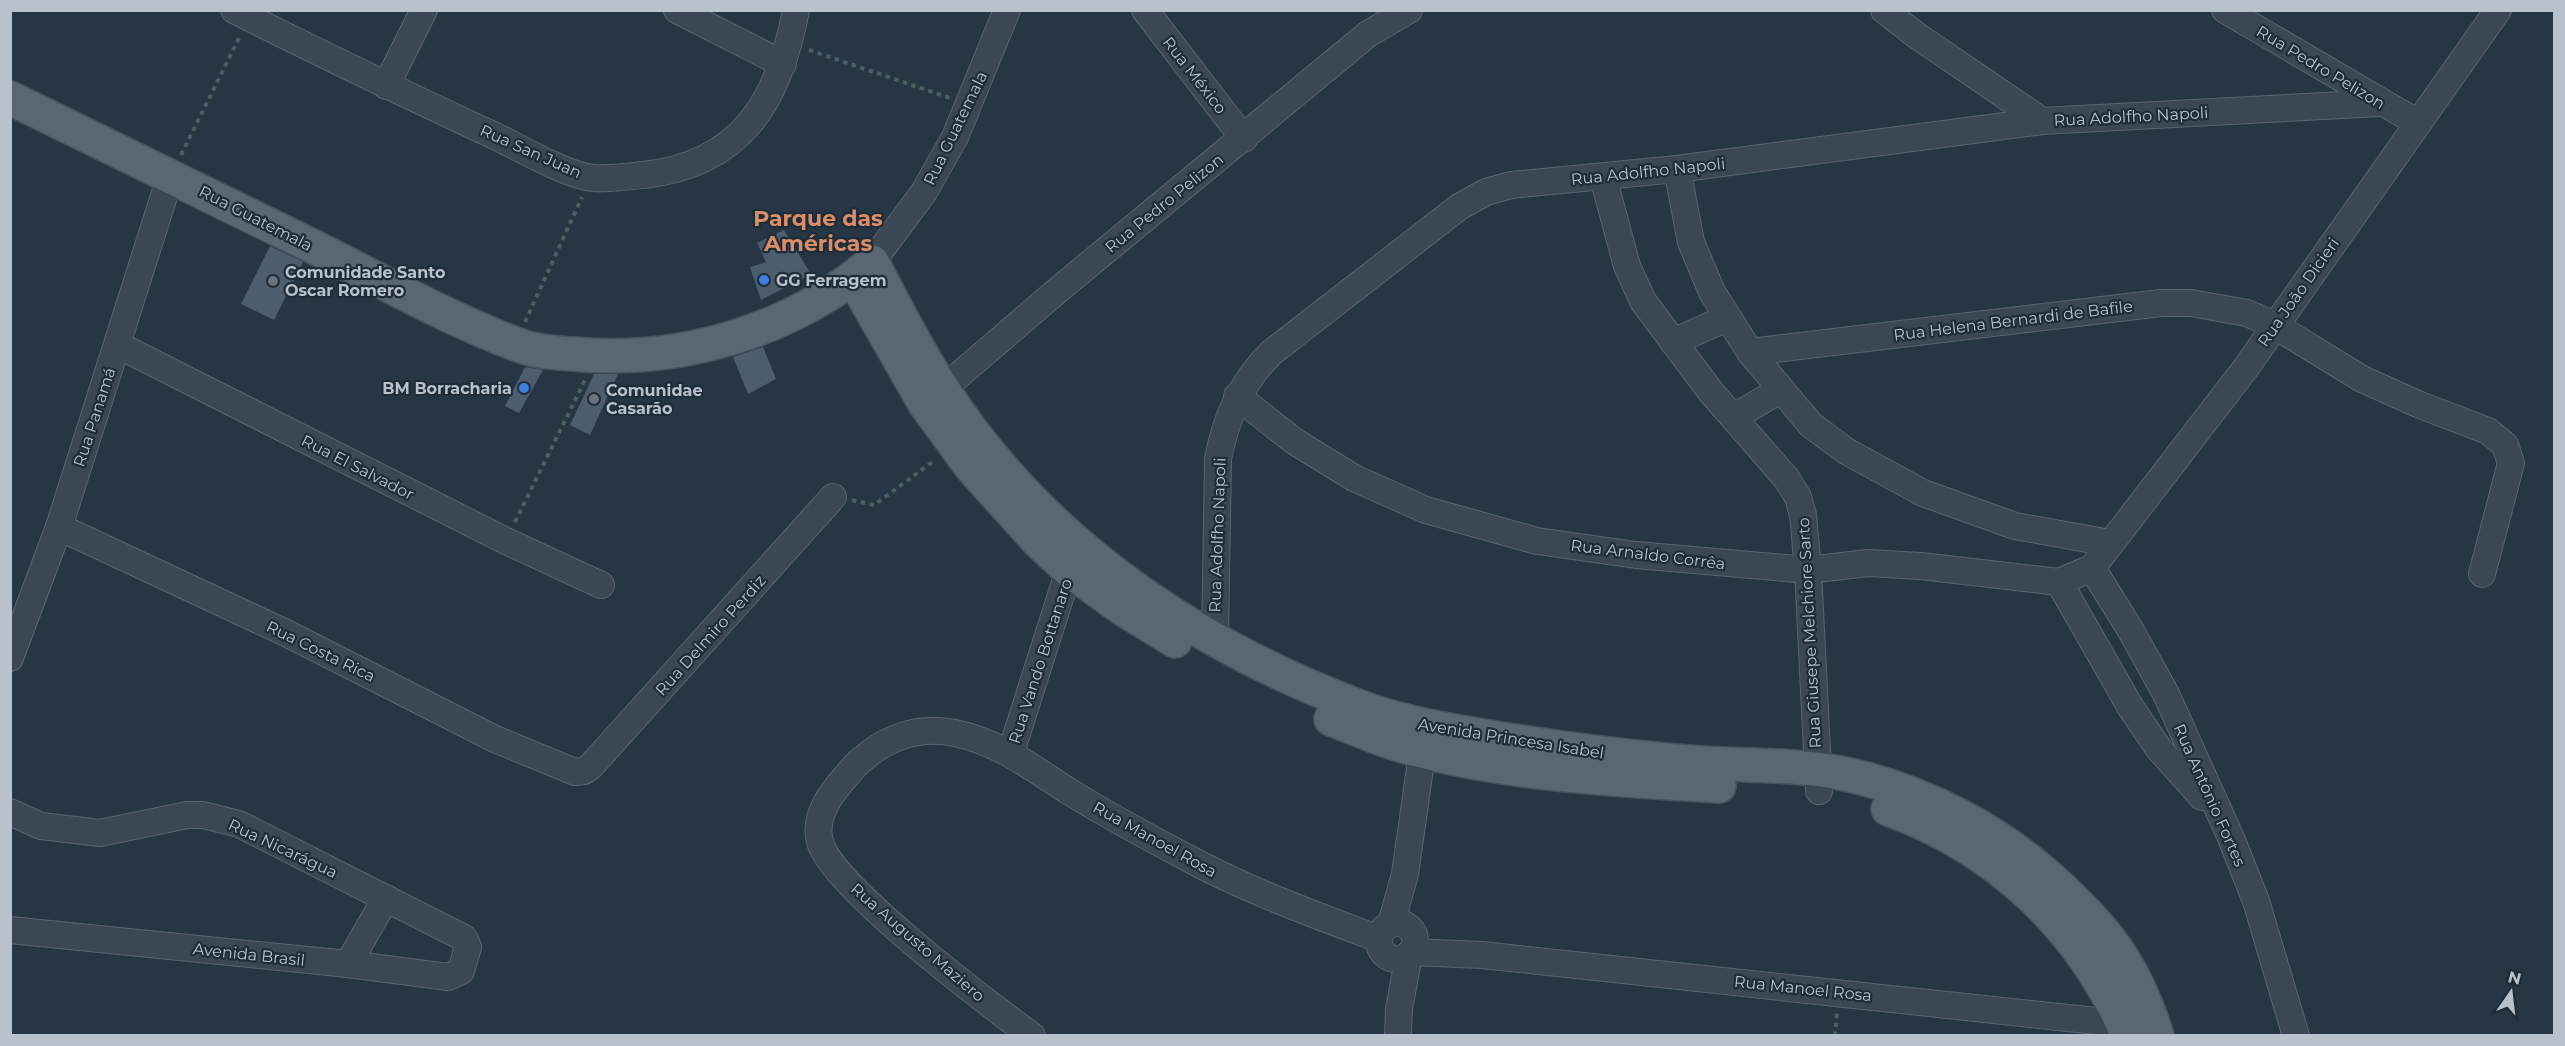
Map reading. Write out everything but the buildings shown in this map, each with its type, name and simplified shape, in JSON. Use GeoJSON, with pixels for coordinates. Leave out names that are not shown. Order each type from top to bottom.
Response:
{"type":"FeatureCollection","features":[{"type":"Feature","properties":{"kind":"main road","name":"Rua Guatemala"},"geometry":{"type":"LineString","coordinates":[[10,98],[171,174],[419,302],[523,347],[596,357],[677,350],[737,337],[796,314],[862,270]]}},
{"type":"Feature","properties":{"kind":"main road","name":"Avenida Princesa Isabel"},"geometry":{"type":"LineString","coordinates":[[862,270],[934,397],[955,446],[1000,500],[1068,570],[1123,609],[1211,663],[1290,702],[1424,739],[1600,778],[1818,780],[1854,775],[1902,790],[1945,808],[1997,838],[2041,870],[2084,909],[2116,945],[2146,1001],[2157,1035]]}},
{"type":"Feature","properties":{"kind":"main road","name":"Avenida Princesa Isabel"},"geometry":{"type":"LineString","coordinates":[[934,397],[1078,546],[1119,579],[1215,640],[1424,739]]}},
{"type":"Feature","properties":{"kind":"main road","name":"Avenida Princesa Isabel"},"geometry":{"type":"LineString","coordinates":[[1818,780],[1861,800],[1907,816],[1955,839],[1998,867],[2034,897],[2068,933],[2095,971],[2126,1030]]}},
{"type":"Feature","properties":{"kind":"street"},"geometry":{"type":"LineString","coordinates":[[386,86],[424,10]]}},
{"type":"Feature","properties":{"kind":"street"},"geometry":{"type":"LineString","coordinates":[[677,10],[786,53]]}},
{"type":"Feature","properties":{"kind":"street","name":"Rua San Juan"},"geometry":{"type":"LineString","coordinates":[[242,14],[386,86],[544,160],[591,178],[618,178],[667,173],[704,160],[734,140],[763,108],[786,53],[796,10]]}},
{"type":"Feature","properties":{"kind":"street","name":"Rua Guatemala"},"geometry":{"type":"LineString","coordinates":[[862,270],[924,192],[970,105],[1007,10]]}},
{"type":"Feature","properties":{"kind":"street","name":"Rua México"},"geometry":{"type":"LineString","coordinates":[[1145,10],[1244,139]]}},
{"type":"Feature","properties":{"kind":"street","name":"Rua Pedro Pelizon"},"geometry":{"type":"LineString","coordinates":[[934,397],[1058,290],[1244,139],[1368,34],[1408,10]]}},
{"type":"Feature","properties":{"kind":"street"},"geometry":{"type":"LineString","coordinates":[[1884,10],[1916,35],[2042,121]]}},
{"type":"Feature","properties":{"kind":"street","name":"Rua Pedro Pelizon"},"geometry":{"type":"LineString","coordinates":[[2225,10],[2380,103],[2418,123]]}},
{"type":"Feature","properties":{"kind":"street","name":"Rua João Dicieri"},"geometry":{"type":"LineString","coordinates":[[2092,568],[2245,369],[2498,10]]}},
{"type":"Feature","properties":{"kind":"street","name":"Rua Adolfho Napoli"},"geometry":{"type":"LineString","coordinates":[[1215,640],[1218,459],[1223,430],[1237,396],[1253,370],[1271,353],[1459,207],[1486,192],[1511,185],[1677,169],[2042,121],[2380,103]]}},
{"type":"Feature","properties":{"kind":"street"},"geometry":{"type":"LineString","coordinates":[[1677,169],[1691,242],[1726,318],[1780,390],[1811,425],[1846,451],[1923,493],[2015,526],[2110,543]]}},
{"type":"Feature","properties":{"kind":"street","name":"Rua Panamá"},"geometry":{"type":"LineString","coordinates":[[10,658],[59,527],[171,174]]}},
{"type":"Feature","properties":{"kind":"street","name":"Rua Giusepe Melchiore Sarto"},"geometry":{"type":"LineString","coordinates":[[1603,177],[1627,266],[1643,301],[1673,342],[1786,478],[1798,497],[1803,515],[1808,570],[1818,780]]}},
{"type":"Feature","properties":{"kind":"street","name":"Rua Helena Bernardi de Bafile"},"geometry":{"type":"LineString","coordinates":[[1750,352],[2161,303],[2221,307],[2247,313],[2274,325],[2362,379],[2420,405],[2488,431],[2505,445],[2511,463],[2482,574]]}},
{"type":"Feature","properties":{"kind":"street"},"geometry":{"type":"LineString","coordinates":[[1673,342],[1726,318]]}},
{"type":"Feature","properties":{"kind":"street","name":"Rua El Salvador"},"geometry":{"type":"LineString","coordinates":[[118,345],[506,541],[600,585]]}},
{"type":"Feature","properties":{"kind":"street"},"geometry":{"type":"LineString","coordinates":[[1734,417],[1780,390]]}},
{"type":"Feature","properties":{"kind":"street","name":"Rua Arnaldo Corrêa"},"geometry":{"type":"LineString","coordinates":[[1237,396],[1294,441],[1354,478],[1426,510],[1537,541],[1636,555],[1808,570],[1868,563],[1921,566],[2059,582],[2092,568]]}},
{"type":"Feature","properties":{"kind":"street","name":"Rua Delmiro Perdiz"},"geometry":{"type":"LineString","coordinates":[[584,771],[676,673],[833,496]]}},
{"type":"Feature","properties":{"kind":"street","name":"Rua Costa Rica"},"geometry":{"type":"LineString","coordinates":[[59,527],[286,633],[495,739],[567,770],[584,771]]}},
{"type":"Feature","properties":{"kind":"street","name":"Rua Antônio Fortes"},"geometry":{"type":"LineString","coordinates":[[2092,568],[2130,629],[2166,694],[2218,816],[2231,838],[2256,901],[2296,1035]]}},
{"type":"Feature","properties":{"kind":"street","name":"Rua Vando Bottanaro"},"geometry":{"type":"LineString","coordinates":[[1011,752],[1068,570]]}},
{"type":"Feature","properties":{"kind":"street"},"geometry":{"type":"LineString","coordinates":[[2059,582],[2137,716],[2159,749],[2218,816]]}},
{"type":"Feature","properties":{"kind":"street","name":"Rua Augusto Maziero"},"geometry":{"type":"LineString","coordinates":[[1011,752],[956,733],[928,730],[902,734],[871,750],[837,786],[824,808],[819,825],[820,842],[827,858],[862,899],[1032,1035]]}},
{"type":"Feature","properties":{"kind":"street"},"geometry":{"type":"LineString","coordinates":[[1398,1035],[1398,939],[1424,739]]}},
{"type":"Feature","properties":{"kind":"street","name":"Rua Manoel Rosa"},"geometry":{"type":"LineString","coordinates":[[1011,752],[1072,794],[1185,857],[1241,885],[1306,911],[1398,939],[1482,954],[2126,1030]]}},
{"type":"Feature","properties":{"kind":"street","name":"Rua Nicarágua"},"geometry":{"type":"LineString","coordinates":[[10,812],[41,826],[100,833],[187,815],[217,818],[239,824],[464,938],[468,947]]}},
{"type":"Feature","properties":{"kind":"street"},"geometry":{"type":"LineString","coordinates":[[348,964],[386,898]]}},
{"type":"Feature","properties":{"kind":"street","name":"Avenida Brasil"},"geometry":{"type":"LineString","coordinates":[[10,930],[348,964],[448,977],[461,971],[468,947]]}},
{"type":"Feature","properties":{"kind":"path"},"geometry":{"type":"LineString","coordinates":[[171,174],[242,14]]}},
{"type":"Feature","properties":{"kind":"path"},"geometry":{"type":"LineString","coordinates":[[786,53],[970,105]]}},
{"type":"Feature","properties":{"kind":"path"},"geometry":{"type":"LineString","coordinates":[[530,312],[591,178]]}},
{"type":"Feature","properties":{"kind":"path"},"geometry":{"type":"LineString","coordinates":[[506,541],[596,357]]}},
{"type":"Feature","properties":{"kind":"path"},"geometry":{"type":"LineString","coordinates":[[833,496],[874,505],[955,446]]}},
{"type":"Feature","properties":{"kind":"place","name":"GG Ferragem"},"geometry":{"type":"Point","coordinates":[764,280]}},
{"type":"Feature","properties":{"kind":"place","name":"Comunidade Santo Oscar Romero"},"geometry":{"type":"Point","coordinates":[273,281]}},
{"type":"Feature","properties":{"kind":"place","name":"BM Borracharia"},"geometry":{"type":"Point","coordinates":[524,388]}},
{"type":"Feature","properties":{"kind":"place","name":"Comunidae Casarão"},"geometry":{"type":"Point","coordinates":[594,399]}},
{"type":"Feature","properties":{"kind":"district","name":"Parque das Américas"},"geometry":{"type":"Point","coordinates":[818,230]}}]}
